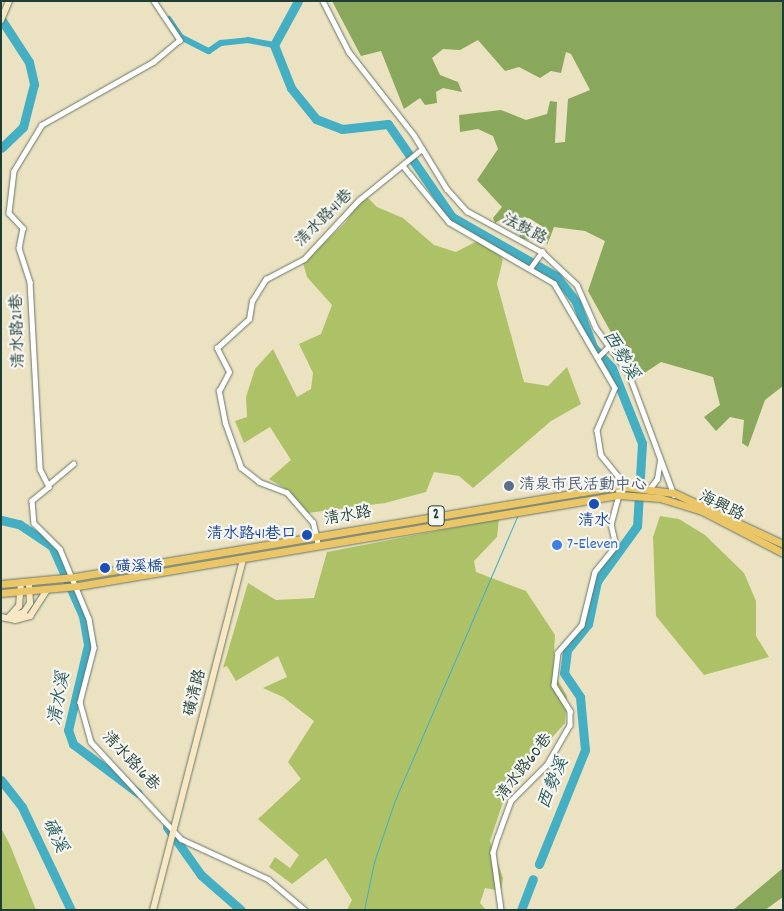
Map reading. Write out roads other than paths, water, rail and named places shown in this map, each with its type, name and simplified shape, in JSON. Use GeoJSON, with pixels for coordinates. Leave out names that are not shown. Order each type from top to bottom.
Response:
{"type":"FeatureCollection","features":[{"type":"Feature","properties":{"kind":"main road","name":"清水路"},"geometry":{"type":"LineString","coordinates":[[74,578],[619,486],[647,487]]}},
{"type":"Feature","properties":{"kind":"main road","name":"海興路"},"geometry":{"type":"LineString","coordinates":[[647,487],[674,493],[783,544]]}},
{"type":"Feature","properties":{"kind":"main road","name":"清水路"},"geometry":{"type":"LineString","coordinates":[[76,586],[619,495],[644,495]]}},
{"type":"Feature","properties":{"kind":"main road","name":"海興路"},"geometry":{"type":"LineString","coordinates":[[644,495],[675,501],[702,511],[783,554]]}},
{"type":"Feature","properties":{"kind":"main road","name":"2"},"geometry":{"type":"LineString","coordinates":[[1,584],[29,584],[74,578]]}},
{"type":"Feature","properties":{"kind":"main road","name":"2"},"geometry":{"type":"LineString","coordinates":[[1,594],[31,593],[76,586]]}},
{"type":"Feature","properties":{"kind":"street"},"geometry":{"type":"LineString","coordinates":[[1,20],[9,1]]}},
{"type":"Feature","properties":{"kind":"street","name":"清水路21巷"},"geometry":{"type":"LineString","coordinates":[[48,485],[40,469],[30,282],[19,248],[23,228],[9,213],[14,171],[42,125],[154,62],[180,40],[154,1]]}},
{"type":"Feature","properties":{"kind":"street","name":"法鼓路"},"geometry":{"type":"LineString","coordinates":[[323,1],[349,52],[467,211],[542,252],[577,285],[608,347],[628,374],[674,493],[675,501]]}},
{"type":"Feature","properties":{"kind":"street","name":"清水路41巷"},"geometry":{"type":"LineString","coordinates":[[319,536],[287,493],[259,482],[241,468],[224,423],[219,390],[229,372],[217,348],[249,319],[252,301],[266,279],[304,259],[359,200],[404,167],[422,149]]}},
{"type":"Feature","properties":{"kind":"street"},"geometry":{"type":"LineString","coordinates":[[404,167],[449,222],[531,267],[554,283],[615,388],[597,430],[598,444],[619,486]]}},
{"type":"Feature","properties":{"kind":"street"},"geometry":{"type":"LineString","coordinates":[[531,267],[542,252]]}},
{"type":"Feature","properties":{"kind":"street"},"geometry":{"type":"LineString","coordinates":[[598,357],[608,347]]}},
{"type":"Feature","properties":{"kind":"street"},"geometry":{"type":"LineString","coordinates":[[647,487],[657,479],[660,457]]}},
{"type":"Feature","properties":{"kind":"street"},"geometry":{"type":"LineString","coordinates":[[73,464],[32,501],[34,522],[52,538],[74,578],[76,586]]}},
{"type":"Feature","properties":{"kind":"street","name":"清水路60巷"},"geometry":{"type":"LineString","coordinates":[[501,910],[496,844],[511,801],[548,764],[570,725],[570,712],[554,685],[558,653],[582,625],[595,572],[615,549],[611,524],[619,495],[619,486]]}},
{"type":"Feature","properties":{"kind":"street"},"geometry":{"type":"LineString","coordinates":[[318,545],[319,536]]}},
{"type":"Feature","properties":{"kind":"street"},"geometry":{"type":"LineString","coordinates":[[242,549],[243,559]]}},
{"type":"Feature","properties":{"kind":"street","name":"磺清路"},"geometry":{"type":"LineString","coordinates":[[153,910],[176,833],[243,559]]}},
{"type":"Feature","properties":{"kind":"street"},"geometry":{"type":"LineString","coordinates":[[4,617],[18,606],[21,584]]}},
{"type":"Feature","properties":{"kind":"street"},"geometry":{"type":"LineString","coordinates":[[4,617],[24,612],[31,593],[29,584]]}},
{"type":"Feature","properties":{"kind":"street","name":"清水路16巷"},"geometry":{"type":"LineString","coordinates":[[76,586],[94,648],[80,702],[87,732],[102,755],[144,794],[176,833]]}},
{"type":"Feature","properties":{"kind":"street"},"geometry":{"type":"LineString","coordinates":[[4,617],[30,616],[46,591]]}},
{"type":"Feature","properties":{"kind":"street"},"geometry":{"type":"LineString","coordinates":[[176,833],[224,861],[268,879],[305,910]]}},
{"type":"Feature","properties":{"kind":"waterway","name":"西勢溪"},"geometry":{"type":"LineString","coordinates":[[298,1],[274,45],[291,88],[316,119],[342,129],[388,124],[452,217],[556,276],[576,302],[593,347],[612,368],[642,443],[637,526],[597,581],[588,624],[567,650],[564,673],[580,697],[585,750],[539,864]]}},
{"type":"Feature","properties":{"kind":"waterway","name":"清水溪"},"geometry":{"type":"LineString","coordinates":[[1,19],[29,62],[34,84],[23,127],[1,148]]}},
{"type":"Feature","properties":{"kind":"waterway"},"geometry":{"type":"LineString","coordinates":[[169,19],[181,37],[209,51],[221,43],[248,40],[274,45]]}},
{"type":"Feature","properties":{"kind":"waterway"},"geometry":{"type":"LineString","coordinates":[[364,910],[374,862],[395,800],[518,515]]}},
{"type":"Feature","properties":{"kind":"waterway","name":"清水溪"},"geometry":{"type":"LineString","coordinates":[[1,520],[19,524],[52,546],[83,616],[88,645],[68,730],[73,744],[138,793]]}},
{"type":"Feature","properties":{"kind":"waterway","name":"磺溪"},"geometry":{"type":"LineString","coordinates":[[1,780],[22,807],[71,910]]}},
{"type":"Feature","properties":{"kind":"waterway","name":"清水溪"},"geometry":{"type":"LineString","coordinates":[[167,827],[201,875],[241,910]]}},
{"type":"Feature","properties":{"kind":"waterway","name":"西勢溪"},"geometry":{"type":"LineString","coordinates":[[521,910],[533,879]]}},
{"type":"Feature","properties":{"kind":"place","name":"清泉市民活動中心"},"geometry":{"type":"Point","coordinates":[509,486]}},
{"type":"Feature","properties":{"kind":"place","name":"清水"},"geometry":{"type":"Point","coordinates":[594,504]}},
{"type":"Feature","properties":{"kind":"place","name":"清水路41巷口"},"geometry":{"type":"Point","coordinates":[307,535]}},
{"type":"Feature","properties":{"kind":"place","name":"7-Eleven"},"geometry":{"type":"Point","coordinates":[557,545]}},
{"type":"Feature","properties":{"kind":"place","name":"磺溪橋"},"geometry":{"type":"Point","coordinates":[105,568]}}]}
